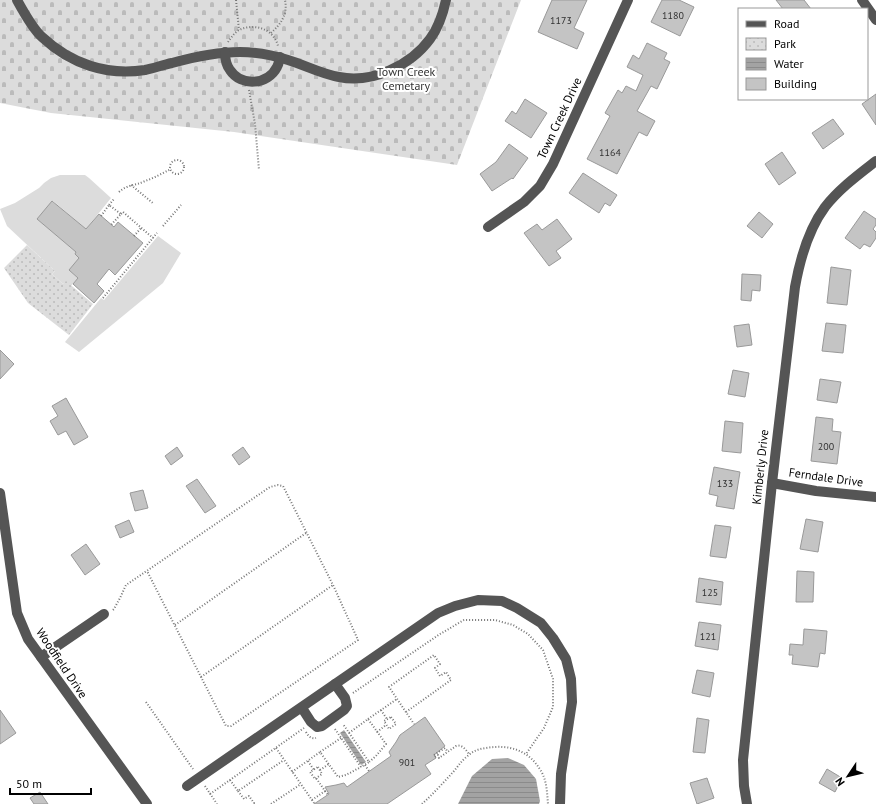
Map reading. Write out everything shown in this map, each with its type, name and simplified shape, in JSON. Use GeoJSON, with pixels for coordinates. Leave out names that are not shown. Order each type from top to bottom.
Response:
{"type":"FeatureCollection","features":[{"type":"Feature","properties":{"kind":"street"},"geometry":{"type":"LineString","coordinates":[[16,0],[42,37],[60,51],[80,63],[98,68],[116,72],[147,70],[184,59],[225,52],[259,52],[280,57],[340,77],[358,78],[372,76],[389,70],[417,53],[430,39],[441,20],[446,0]]}},
{"type":"Feature","properties":{"kind":"street","name":"Town Creek Drive"},"geometry":{"type":"LineString","coordinates":[[488,227],[524,202],[540,186],[553,164],[628,0]]}},
{"type":"Feature","properties":{"kind":"street"},"geometry":{"type":"LineString","coordinates":[[868,9],[876,20]]}},
{"type":"Feature","properties":{"kind":"street"},"geometry":{"type":"LineString","coordinates":[[225,52],[226,62],[236,77],[255,82],[264,80],[272,74],[277,67],[280,57]]}},
{"type":"Feature","properties":{"kind":"street","name":"Kimberly Drive"},"geometry":{"type":"LineString","coordinates":[[747,804],[744,786],[743,760],[794,287],[808,239],[826,206],[843,188],[876,161]]}},
{"type":"Feature","properties":{"kind":"street","name":"Ferndale Drive"},"geometry":{"type":"LineString","coordinates":[[772,483],[816,491],[876,497]]}},
{"type":"Feature","properties":{"kind":"street","name":"Woodfield Drive"},"geometry":{"type":"LineString","coordinates":[[0,492],[17,613],[28,639],[147,804]]}},
{"type":"Feature","properties":{"kind":"street"},"geometry":{"type":"LineString","coordinates":[[187,786],[438,613],[455,606],[478,600],[502,601],[517,608],[541,623],[553,638],[566,659],[571,679],[572,702],[561,774],[560,804]]}},
{"type":"Feature","properties":{"kind":"street"},"geometry":{"type":"LineString","coordinates":[[41,657],[104,614]]}},
{"type":"Feature","properties":{"kind":"street"},"geometry":{"type":"LineString","coordinates":[[302,708],[311,722],[317,727],[322,726],[344,710],[347,706],[345,698],[335,684]]}},
{"type":"Feature","properties":{"kind":"path"},"geometry":{"type":"LineString","coordinates":[[236,0],[239,30]]}},
{"type":"Feature","properties":{"kind":"path"},"geometry":{"type":"LineString","coordinates":[[271,34],[283,19],[286,0]]}},
{"type":"Feature","properties":{"kind":"path"},"geometry":{"type":"LineString","coordinates":[[225,52],[227,43],[233,35],[239,30],[248,27],[255,27],[271,34],[279,48],[280,57]]}},
{"type":"Feature","properties":{"kind":"path"},"geometry":{"type":"LineString","coordinates":[[247,81],[252,104],[259,170]]}},
{"type":"Feature","properties":{"kind":"path"},"geometry":{"type":"LineString","coordinates":[[175,160],[181,161],[184,165],[184,169],[181,172],[174,173],[171,169],[171,163],[175,160]]}},
{"type":"Feature","properties":{"kind":"path"},"geometry":{"type":"LineString","coordinates":[[119,192],[123,188],[145,182],[171,169]]}},
{"type":"Feature","properties":{"kind":"path"},"geometry":{"type":"LineString","coordinates":[[131,185],[154,204]]}},
{"type":"Feature","properties":{"kind":"path"},"geometry":{"type":"LineString","coordinates":[[101,216],[114,199]]}},
{"type":"Feature","properties":{"kind":"path"},"geometry":{"type":"LineString","coordinates":[[109,205],[121,214],[123,212],[153,238]]}},
{"type":"Feature","properties":{"kind":"path"},"geometry":{"type":"LineString","coordinates":[[163,226],[181,205]]}},
{"type":"Feature","properties":{"kind":"path"},"geometry":{"type":"LineString","coordinates":[[112,225],[121,214]]}},
{"type":"Feature","properties":{"kind":"path"},"geometry":{"type":"LineString","coordinates":[[134,236],[141,228]]}},
{"type":"Feature","properties":{"kind":"path"},"geometry":{"type":"LineString","coordinates":[[104,298],[157,234]]}},
{"type":"Feature","properties":{"kind":"path"},"geometry":{"type":"LineString","coordinates":[[104,614],[114,609],[126,585],[270,487],[278,485],[283,486],[333,585],[358,640],[231,726],[226,726],[147,571]]}},
{"type":"Feature","properties":{"kind":"path"},"geometry":{"type":"LineString","coordinates":[[175,625],[306,533]]}},
{"type":"Feature","properties":{"kind":"path"},"geometry":{"type":"LineString","coordinates":[[201,677],[333,585]]}},
{"type":"Feature","properties":{"kind":"path"},"geometry":{"type":"LineString","coordinates":[[352,694],[440,634],[464,620],[495,620],[513,625],[528,634],[543,650],[553,679],[553,707],[544,728],[526,754]]}},
{"type":"Feature","properties":{"kind":"path"},"geometry":{"type":"LineString","coordinates":[[406,712],[452,680],[446,672],[440,676],[434,668],[440,664],[434,656],[389,687],[414,724]]}},
{"type":"Feature","properties":{"kind":"path"},"geometry":{"type":"LineString","coordinates":[[349,733],[397,699]]}},
{"type":"Feature","properties":{"kind":"path"},"geometry":{"type":"LineString","coordinates":[[146,702],[217,804]]}},
{"type":"Feature","properties":{"kind":"path"},"geometry":{"type":"LineString","coordinates":[[381,710],[387,719]]}},
{"type":"Feature","properties":{"kind":"path"},"geometry":{"type":"LineString","coordinates":[[391,716],[396,724],[389,729],[384,722],[387,719],[391,716]]}},
{"type":"Feature","properties":{"kind":"path"},"geometry":{"type":"LineString","coordinates":[[320,752],[338,777],[369,762],[386,744],[368,719]]}},
{"type":"Feature","properties":{"kind":"path"},"geometry":{"type":"LineString","coordinates":[[342,723],[369,762]]}},
{"type":"Feature","properties":{"kind":"path"},"geometry":{"type":"LineString","coordinates":[[377,732],[386,725]]}},
{"type":"Feature","properties":{"kind":"path"},"geometry":{"type":"LineString","coordinates":[[210,794],[304,728]]}},
{"type":"Feature","properties":{"kind":"path"},"geometry":{"type":"LineString","coordinates":[[335,728],[361,767]]}},
{"type":"Feature","properties":{"kind":"path"},"geometry":{"type":"LineString","coordinates":[[292,772],[341,738]]}},
{"type":"Feature","properties":{"kind":"path"},"geometry":{"type":"LineString","coordinates":[[448,752],[445,748],[435,756],[438,755],[439,758],[448,752],[456,746],[462,746],[469,754]]}},
{"type":"Feature","properties":{"kind":"path"},"geometry":{"type":"LineString","coordinates":[[422,804],[469,754],[478,749],[496,746],[512,747],[526,754],[537,765],[546,781],[548,804]]}},
{"type":"Feature","properties":{"kind":"path"},"geometry":{"type":"LineString","coordinates":[[276,748],[314,803]]}},
{"type":"Feature","properties":{"kind":"path"},"geometry":{"type":"LineString","coordinates":[[238,791],[284,760]]}},
{"type":"Feature","properties":{"kind":"path"},"geometry":{"type":"LineString","coordinates":[[308,761],[314,770]]}},
{"type":"Feature","properties":{"kind":"path"},"geometry":{"type":"LineString","coordinates":[[320,770],[329,764]]}},
{"type":"Feature","properties":{"kind":"path"},"geometry":{"type":"LineString","coordinates":[[365,764],[369,771]]}},
{"type":"Feature","properties":{"kind":"path"},"geometry":{"type":"LineString","coordinates":[[320,770],[318,767],[310,772],[328,795]]}},
{"type":"Feature","properties":{"kind":"path"},"geometry":{"type":"LineString","coordinates":[[316,778],[322,774],[320,770]]}},
{"type":"Feature","properties":{"kind":"path"},"geometry":{"type":"LineString","coordinates":[[230,780],[244,799],[249,796],[254,803],[253,804]]}},
{"type":"Feature","properties":{"kind":"path"},"geometry":{"type":"LineString","coordinates":[[271,804],[301,784]]}},
{"type":"Feature","properties":{"kind":"path"},"geometry":{"type":"LineString","coordinates":[[312,800],[325,791]]}},
{"type":"Feature","properties":{"kind":"green space","name":"Town Creek Cemetary"},"geometry":{"type":"Polygon","coordinates":[[[0,0],[521,0],[457,165],[234,132],[51,113],[0,103],[0,0]]]}},
{"type":"Feature","properties":{"kind":"green space"},"geometry":{"type":"Polygon","coordinates":[[[60,175],[85,175],[111,198],[86,229],[53,201],[37,219],[76,252],[75,254],[79,258],[69,270],[78,278],[71,286],[66,282],[63,284],[52,274],[55,271],[7,226],[0,209],[15,203],[39,188],[51,178],[60,175]]]}},
{"type":"Feature","properties":{"kind":"green space"},"geometry":{"type":"Polygon","coordinates":[[[158,236],[181,253],[163,283],[79,352],[65,342],[101,298],[104,300],[158,236]]]}},
{"type":"Feature","properties":{"kind":"green space"},"geometry":{"type":"Polygon","coordinates":[[[27,245],[55,271],[52,274],[63,284],[66,281],[93,304],[69,335],[28,303],[4,268],[27,245]]]}},
{"type":"Feature","properties":{"kind":"water"},"geometry":{"type":"Polygon","coordinates":[[[344,730],[366,762],[361,765],[340,733],[344,730]]]}},
{"type":"Feature","properties":{"kind":"water"},"geometry":{"type":"Polygon","coordinates":[[[508,758],[524,765],[536,779],[540,801],[539,804],[458,804],[472,776],[492,759],[508,758]]]}},
{"type":"Feature","properties":{"kind":"building"},"geometry":{"type":"Polygon","coordinates":[[[552,0],[587,0],[574,28],[584,33],[577,49],[538,32],[552,0]]]}},
{"type":"Feature","properties":{"kind":"building"},"geometry":{"type":"Polygon","coordinates":[[[662,0],[679,0],[694,7],[680,36],[651,22],[662,0]]]}},
{"type":"Feature","properties":{"kind":"building"},"geometry":{"type":"Polygon","coordinates":[[[776,0],[804,0],[810,8],[782,8],[776,0]]]}},
{"type":"Feature","properties":{"kind":"building"},"geometry":{"type":"Polygon","coordinates":[[[647,43],[667,53],[664,59],[670,62],[657,89],[651,86],[637,111],[655,121],[647,136],[639,132],[617,174],[587,159],[610,116],[605,113],[618,90],[622,93],[626,86],[636,91],[643,75],[627,67],[633,55],[639,59],[647,43]]]}},
{"type":"Feature","properties":{"kind":"building"},"geometry":{"type":"Polygon","coordinates":[[[876,94],[876,125],[862,104],[876,94]]]}},
{"type":"Feature","properties":{"kind":"building"},"geometry":{"type":"Polygon","coordinates":[[[525,99],[547,113],[531,138],[505,121],[512,111],[516,114],[525,99]]]}},
{"type":"Feature","properties":{"kind":"building"},"geometry":{"type":"Polygon","coordinates":[[[833,119],[844,134],[823,149],[812,133],[833,119]]]}},
{"type":"Feature","properties":{"kind":"building"},"geometry":{"type":"Polygon","coordinates":[[[509,144],[528,158],[513,179],[512,178],[492,191],[480,174],[496,162],[509,144]]]}},
{"type":"Feature","properties":{"kind":"building"},"geometry":{"type":"Polygon","coordinates":[[[782,152],[796,173],[779,185],[765,164],[782,152]]]}},
{"type":"Feature","properties":{"kind":"building"},"geometry":{"type":"Polygon","coordinates":[[[583,173],[617,195],[610,206],[605,203],[599,213],[569,193],[583,173]]]}},
{"type":"Feature","properties":{"kind":"building"},"geometry":{"type":"Polygon","coordinates":[[[52,201],[86,229],[99,214],[114,227],[118,222],[143,243],[115,275],[109,269],[97,284],[104,291],[94,303],[73,284],[78,278],[69,270],[79,258],[75,254],[76,252],[37,219],[52,201]]]}},
{"type":"Feature","properties":{"kind":"building"},"geometry":{"type":"Polygon","coordinates":[[[864,211],[876,219],[876,225],[873,229],[876,232],[876,238],[870,247],[864,244],[860,249],[845,238],[864,211]]]}},
{"type":"Feature","properties":{"kind":"building"},"geometry":{"type":"Polygon","coordinates":[[[759,212],[773,224],[762,238],[747,226],[759,212]]]}},
{"type":"Feature","properties":{"kind":"building"},"geometry":{"type":"Polygon","coordinates":[[[557,219],[572,239],[556,251],[561,258],[549,266],[524,233],[537,224],[542,230],[557,219]]]}},
{"type":"Feature","properties":{"kind":"building"},"geometry":{"type":"Polygon","coordinates":[[[831,267],[851,270],[847,305],[827,303],[831,267]]]}},
{"type":"Feature","properties":{"kind":"building"},"geometry":{"type":"Polygon","coordinates":[[[742,274],[761,275],[760,291],[752,290],[751,301],[741,300],[742,274]]]}},
{"type":"Feature","properties":{"kind":"building"},"geometry":{"type":"Polygon","coordinates":[[[826,323],[846,325],[843,353],[822,351],[826,323]]]}},
{"type":"Feature","properties":{"kind":"building"},"geometry":{"type":"Polygon","coordinates":[[[749,324],[752,345],[737,347],[734,326],[749,324]]]}},
{"type":"Feature","properties":{"kind":"building"},"geometry":{"type":"Polygon","coordinates":[[[0,350],[14,364],[0,379],[0,350]]]}},
{"type":"Feature","properties":{"kind":"building"},"geometry":{"type":"Polygon","coordinates":[[[733,370],[749,373],[745,397],[728,394],[733,370]]]}},
{"type":"Feature","properties":{"kind":"building"},"geometry":{"type":"Polygon","coordinates":[[[820,379],[841,382],[837,403],[817,400],[820,379]]]}},
{"type":"Feature","properties":{"kind":"building"},"geometry":{"type":"Polygon","coordinates":[[[66,398],[88,437],[74,445],[66,431],[58,435],[50,421],[58,416],[52,406],[66,398]]]}},
{"type":"Feature","properties":{"kind":"building"},"geometry":{"type":"Polygon","coordinates":[[[816,417],[833,419],[832,431],[841,432],[837,464],[811,461],[816,417]]]}},
{"type":"Feature","properties":{"kind":"building"},"geometry":{"type":"Polygon","coordinates":[[[725,421],[743,423],[741,453],[722,451],[725,421]]]}},
{"type":"Feature","properties":{"kind":"building"},"geometry":{"type":"Polygon","coordinates":[[[177,447],[183,456],[171,465],[165,456],[177,447]]]}},
{"type":"Feature","properties":{"kind":"building"},"geometry":{"type":"Polygon","coordinates":[[[243,447],[250,457],[239,465],[232,455],[243,447]]]}},
{"type":"Feature","properties":{"kind":"building"},"geometry":{"type":"Polygon","coordinates":[[[714,467],[740,472],[734,509],[716,506],[718,496],[709,494],[714,467]]]}},
{"type":"Feature","properties":{"kind":"building"},"geometry":{"type":"Polygon","coordinates":[[[197,479],[216,506],[205,513],[186,486],[197,479]]]}},
{"type":"Feature","properties":{"kind":"building"},"geometry":{"type":"Polygon","coordinates":[[[143,490],[148,508],[135,511],[130,493],[143,490]]]}},
{"type":"Feature","properties":{"kind":"building"},"geometry":{"type":"Polygon","coordinates":[[[806,519],[823,522],[818,552],[800,549],[806,519]]]}},
{"type":"Feature","properties":{"kind":"building"},"geometry":{"type":"Polygon","coordinates":[[[129,520],[134,532],[120,538],[115,526],[129,520]]]}},
{"type":"Feature","properties":{"kind":"building"},"geometry":{"type":"Polygon","coordinates":[[[715,525],[731,527],[726,558],[710,556],[715,525]]]}},
{"type":"Feature","properties":{"kind":"building"},"geometry":{"type":"Polygon","coordinates":[[[86,544],[100,564],[85,575],[71,555],[86,544]]]}},
{"type":"Feature","properties":{"kind":"building"},"geometry":{"type":"Polygon","coordinates":[[[797,571],[814,572],[813,602],[796,602],[797,571]]]}},
{"type":"Feature","properties":{"kind":"building"},"geometry":{"type":"Polygon","coordinates":[[[699,578],[723,582],[721,605],[696,602],[699,578]]]}},
{"type":"Feature","properties":{"kind":"building"},"geometry":{"type":"Polygon","coordinates":[[[699,622],[721,625],[718,650],[695,646],[699,622]]]}},
{"type":"Feature","properties":{"kind":"building"},"geometry":{"type":"Polygon","coordinates":[[[804,629],[827,631],[825,654],[820,653],[818,667],[792,664],[793,655],[789,655],[790,644],[803,645],[804,629]]]}},
{"type":"Feature","properties":{"kind":"building"},"geometry":{"type":"Polygon","coordinates":[[[697,670],[714,673],[710,697],[692,693],[697,670]]]}},
{"type":"Feature","properties":{"kind":"building"},"geometry":{"type":"Polygon","coordinates":[[[0,710],[16,733],[0,744],[0,710]]]}},
{"type":"Feature","properties":{"kind":"building"},"geometry":{"type":"Polygon","coordinates":[[[425,717],[445,746],[434,755],[436,758],[425,765],[431,774],[387,804],[314,804],[329,794],[325,787],[344,783],[347,787],[391,756],[389,752],[400,735],[425,717]]]}},
{"type":"Feature","properties":{"kind":"building"},"geometry":{"type":"Polygon","coordinates":[[[697,718],[709,720],[705,753],[693,752],[697,718]]]}},
{"type":"Feature","properties":{"kind":"building"},"geometry":{"type":"Polygon","coordinates":[[[827,769],[842,778],[835,792],[819,783],[827,769]]]}},
{"type":"Feature","properties":{"kind":"building"},"geometry":{"type":"Polygon","coordinates":[[[707,778],[714,798],[697,804],[690,783],[707,778]]]}},
{"type":"Feature","properties":{"kind":"building"},"geometry":{"type":"Polygon","coordinates":[[[40,792],[48,804],[34,804],[30,798],[40,792]]]}}]}
